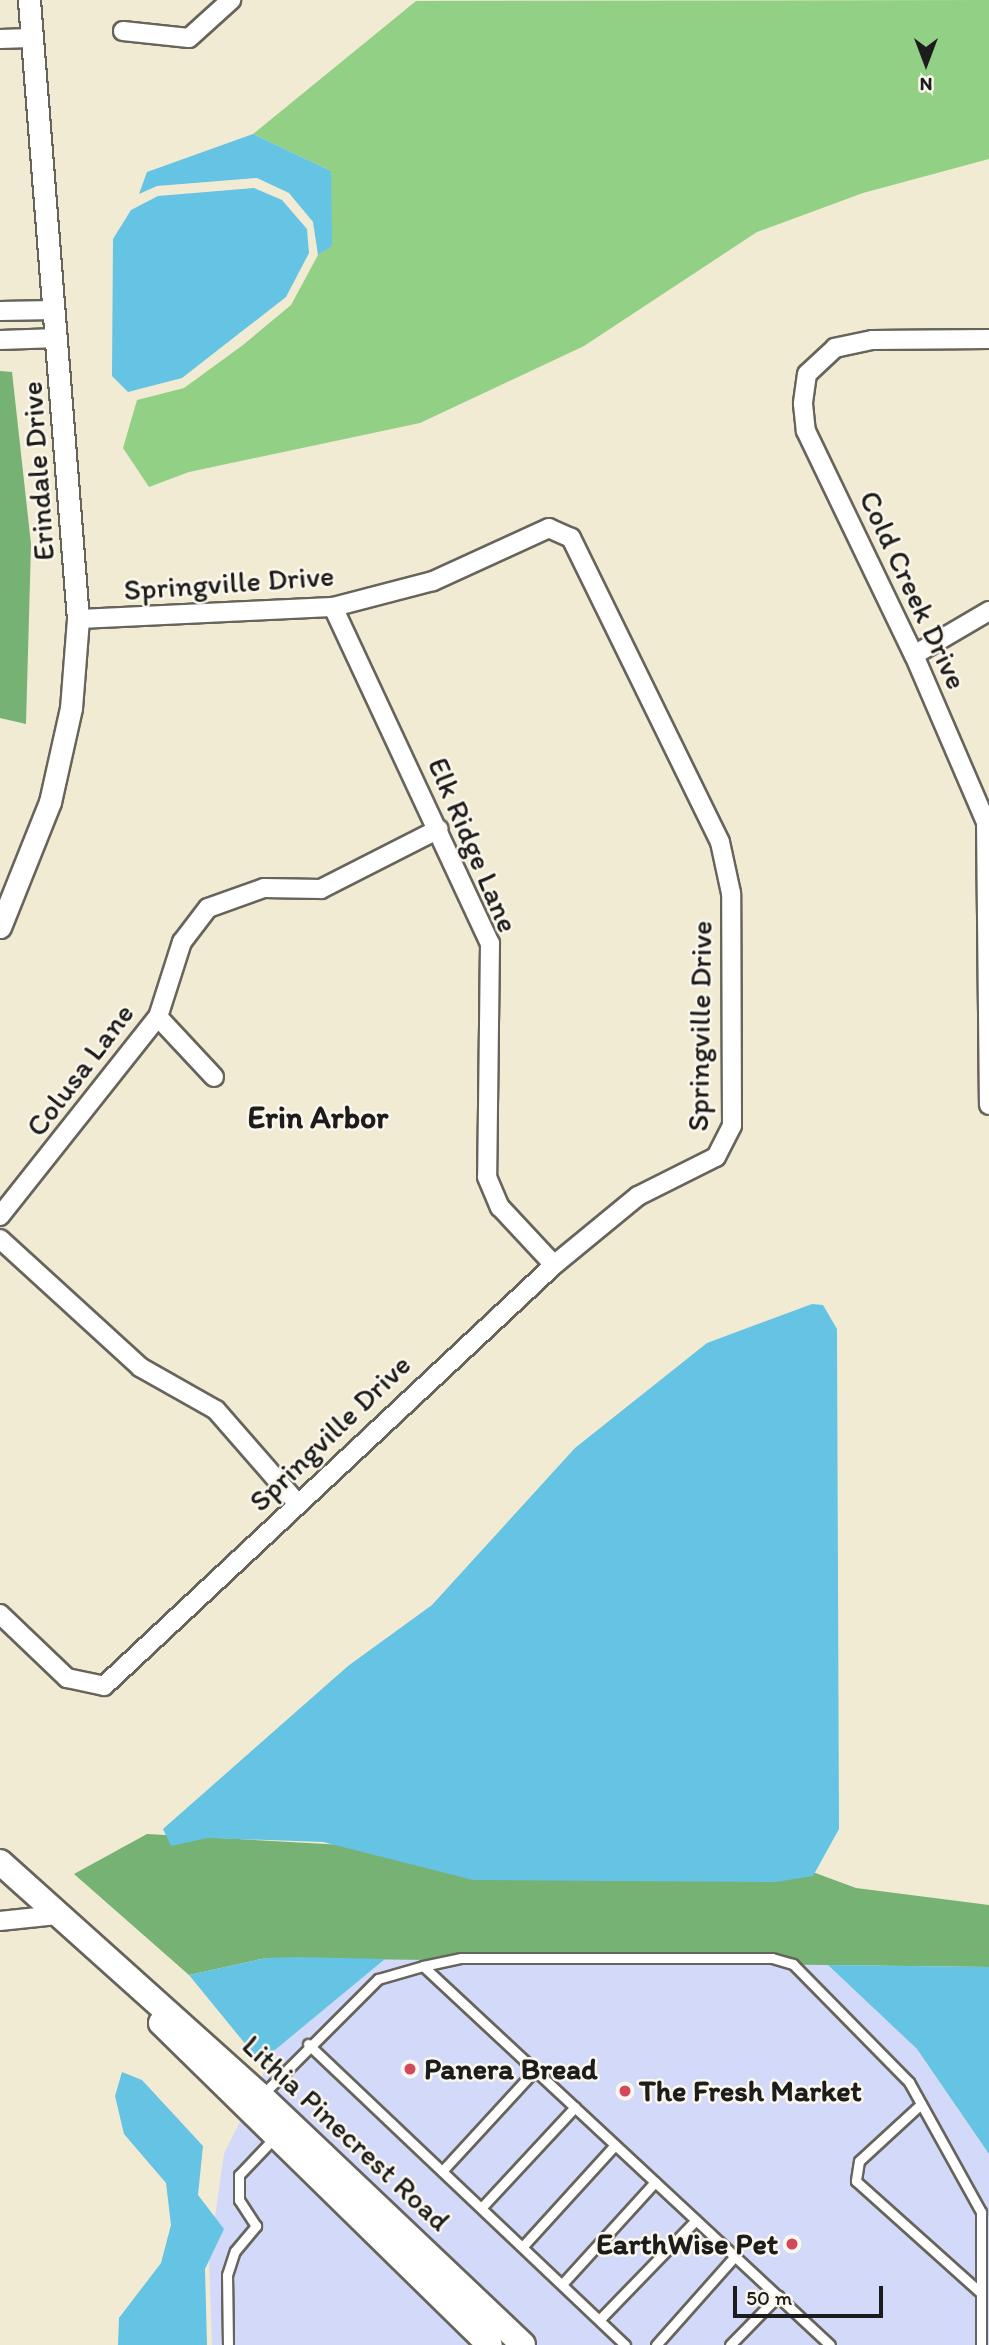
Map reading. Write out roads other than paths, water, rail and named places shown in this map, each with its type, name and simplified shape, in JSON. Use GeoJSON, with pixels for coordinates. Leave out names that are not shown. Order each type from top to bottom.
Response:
{"type":"FeatureCollection","features":[{"type":"Feature","properties":{"kind":"main road","name":"Lithia Pinecrest Road"},"geometry":{"type":"LineString","coordinates":[[0,1862],[120,1975],[261,2096],[282,2131],[490,2345]]}},
{"type":"Feature","properties":{"kind":"main road","name":"Lithia Pinecrest Road"},"geometry":{"type":"LineString","coordinates":[[120,1975],[192,2059],[282,2131],[523,2345]]}},
{"type":"Feature","properties":{"kind":"street","name":"Erindale Drive"},"geometry":{"type":"LineString","coordinates":[[1,924],[38,839],[62,755],[78,619],[58,338],[29,0]]}},
{"type":"Feature","properties":{"kind":"street"},"geometry":{"type":"LineString","coordinates":[[124,31],[189,38],[231,0]]}},
{"type":"Feature","properties":{"kind":"street"},"geometry":{"type":"LineString","coordinates":[[0,38],[32,38]]}},
{"type":"Feature","properties":{"kind":"street"},"geometry":{"type":"LineString","coordinates":[[0,311],[55,310]]}},
{"type":"Feature","properties":{"kind":"street"},"geometry":{"type":"LineString","coordinates":[[0,340],[58,338]]}},
{"type":"Feature","properties":{"kind":"street","name":"Cold Creek Drive"},"geometry":{"type":"LineString","coordinates":[[989,339],[872,340],[835,348],[807,374],[806,431],[914,654],[986,822],[989,1105]]}},
{"type":"Feature","properties":{"kind":"street","name":"Springville Drive"},"geometry":{"type":"LineString","coordinates":[[0,1614],[67,1678],[104,1686],[554,1265],[638,1196],[716,1157],[728,1140],[731,893],[720,842],[571,538],[550,528],[433,581],[333,607],[78,619]]}},
{"type":"Feature","properties":{"kind":"street","name":"Elk Ridge Lane"},"geometry":{"type":"LineString","coordinates":[[333,607],[490,943],[487,1177],[500,1206],[554,1265]]}},
{"type":"Feature","properties":{"kind":"street"},"geometry":{"type":"LineString","coordinates":[[914,654],[989,611]]}},
{"type":"Feature","properties":{"kind":"street","name":"Colusa Lane"},"geometry":{"type":"LineString","coordinates":[[0,1216],[158,1017],[182,942],[208,908],[264,888],[321,889],[439,829]]}},
{"type":"Feature","properties":{"kind":"street"},"geometry":{"type":"LineString","coordinates":[[158,1017],[214,1077]]}},
{"type":"Feature","properties":{"kind":"street"},"geometry":{"type":"LineString","coordinates":[[0,1238],[140,1367],[216,1410],[298,1504]]}},
{"type":"Feature","properties":{"kind":"street"},"geometry":{"type":"LineString","coordinates":[[0,1921],[57,1915]]}},
{"type":"Feature","properties":{"kind":"lane"},"geometry":{"type":"LineString","coordinates":[[261,2096],[308,2044],[378,1979],[423,1966],[461,1958],[772,1958],[793,1964],[909,2082],[981,2212],[981,2345]]}},
{"type":"Feature","properties":{"kind":"lane"},"geometry":{"type":"LineString","coordinates":[[423,1966],[829,2345]]}},
{"type":"Feature","properties":{"kind":"lane"},"geometry":{"type":"LineString","coordinates":[[308,2044],[564,2282],[625,2345]]}},
{"type":"Feature","properties":{"kind":"lane"},"geometry":{"type":"LineString","coordinates":[[444,2169],[535,2070]]}},
{"type":"Feature","properties":{"kind":"lane"},"geometry":{"type":"LineString","coordinates":[[921,2104],[859,2161],[856,2180],[981,2293]]}},
{"type":"Feature","properties":{"kind":"lane"},"geometry":{"type":"LineString","coordinates":[[483,2206],[575,2107]]}},
{"type":"Feature","properties":{"kind":"lane"},"geometry":{"type":"LineString","coordinates":[[228,2345],[227,2275],[235,2250],[256,2226],[239,2200],[239,2175],[282,2131]]}},
{"type":"Feature","properties":{"kind":"lane"},"geometry":{"type":"LineString","coordinates":[[524,2245],[615,2145]]}},
{"type":"Feature","properties":{"kind":"lane"},"geometry":{"type":"LineString","coordinates":[[564,2282],[655,2182]]}},
{"type":"Feature","properties":{"kind":"lane"},"geometry":{"type":"LineString","coordinates":[[601,2319],[696,2220]]}},
{"type":"Feature","properties":{"kind":"lane"},"geometry":{"type":"LineString","coordinates":[[656,2345],[735,2256]]}},
{"type":"Feature","properties":{"kind":"lane"},"geometry":{"type":"LineString","coordinates":[[730,2345],[778,2296]]}},
{"type":"Feature","properties":{"kind":"water"},"geometry":{"type":"Polygon","coordinates":[[[253,134],[331,171],[332,246],[318,255],[313,222],[289,193],[257,178],[157,186],[139,194],[147,172],[253,134]]]}},
{"type":"Feature","properties":{"kind":"water"},"geometry":{"type":"Polygon","coordinates":[[[254,188],[282,200],[307,229],[309,253],[286,297],[182,378],[128,392],[112,376],[113,239],[131,210],[158,196],[254,188]]]}},
{"type":"Feature","properties":{"kind":"water"},"geometry":{"type":"Polygon","coordinates":[[[812,1304],[823,1305],[837,1329],[839,1829],[813,1876],[776,1882],[473,1880],[323,1842],[208,1838],[171,1846],[163,1829],[348,1666],[432,1605],[575,1448],[707,1343],[812,1304]]]}},
{"type":"Feature","properties":{"kind":"water"},"geometry":{"type":"Polygon","coordinates":[[[266,1958],[385,1959],[275,2050],[256,2057],[189,1975],[266,1958]]]}},
{"type":"Feature","properties":{"kind":"water"},"geometry":{"type":"Polygon","coordinates":[[[828,1965],[989,1967],[989,2154],[917,2049],[828,1965]]]}},
{"type":"Feature","properties":{"kind":"water"},"geometry":{"type":"Polygon","coordinates":[[[122,2072],[142,2080],[203,2146],[198,2195],[224,2229],[205,2269],[207,2345],[118,2345],[119,2318],[161,2263],[171,2225],[166,2183],[124,2134],[115,2096],[122,2072]]]}},
{"type":"Feature","properties":{"kind":"place","name":"Panera Bread"},"geometry":{"type":"Point","coordinates":[410,2069]}},
{"type":"Feature","properties":{"kind":"place","name":"The Fresh Market"},"geometry":{"type":"Point","coordinates":[625,2091]}},
{"type":"Feature","properties":{"kind":"place","name":"EarthWise Pet"},"geometry":{"type":"Point","coordinates":[792,2244]}},
{"type":"Feature","properties":{"kind":"district","name":"Erin Arbor"},"geometry":{"type":"Point","coordinates":[318,1117]}}]}
